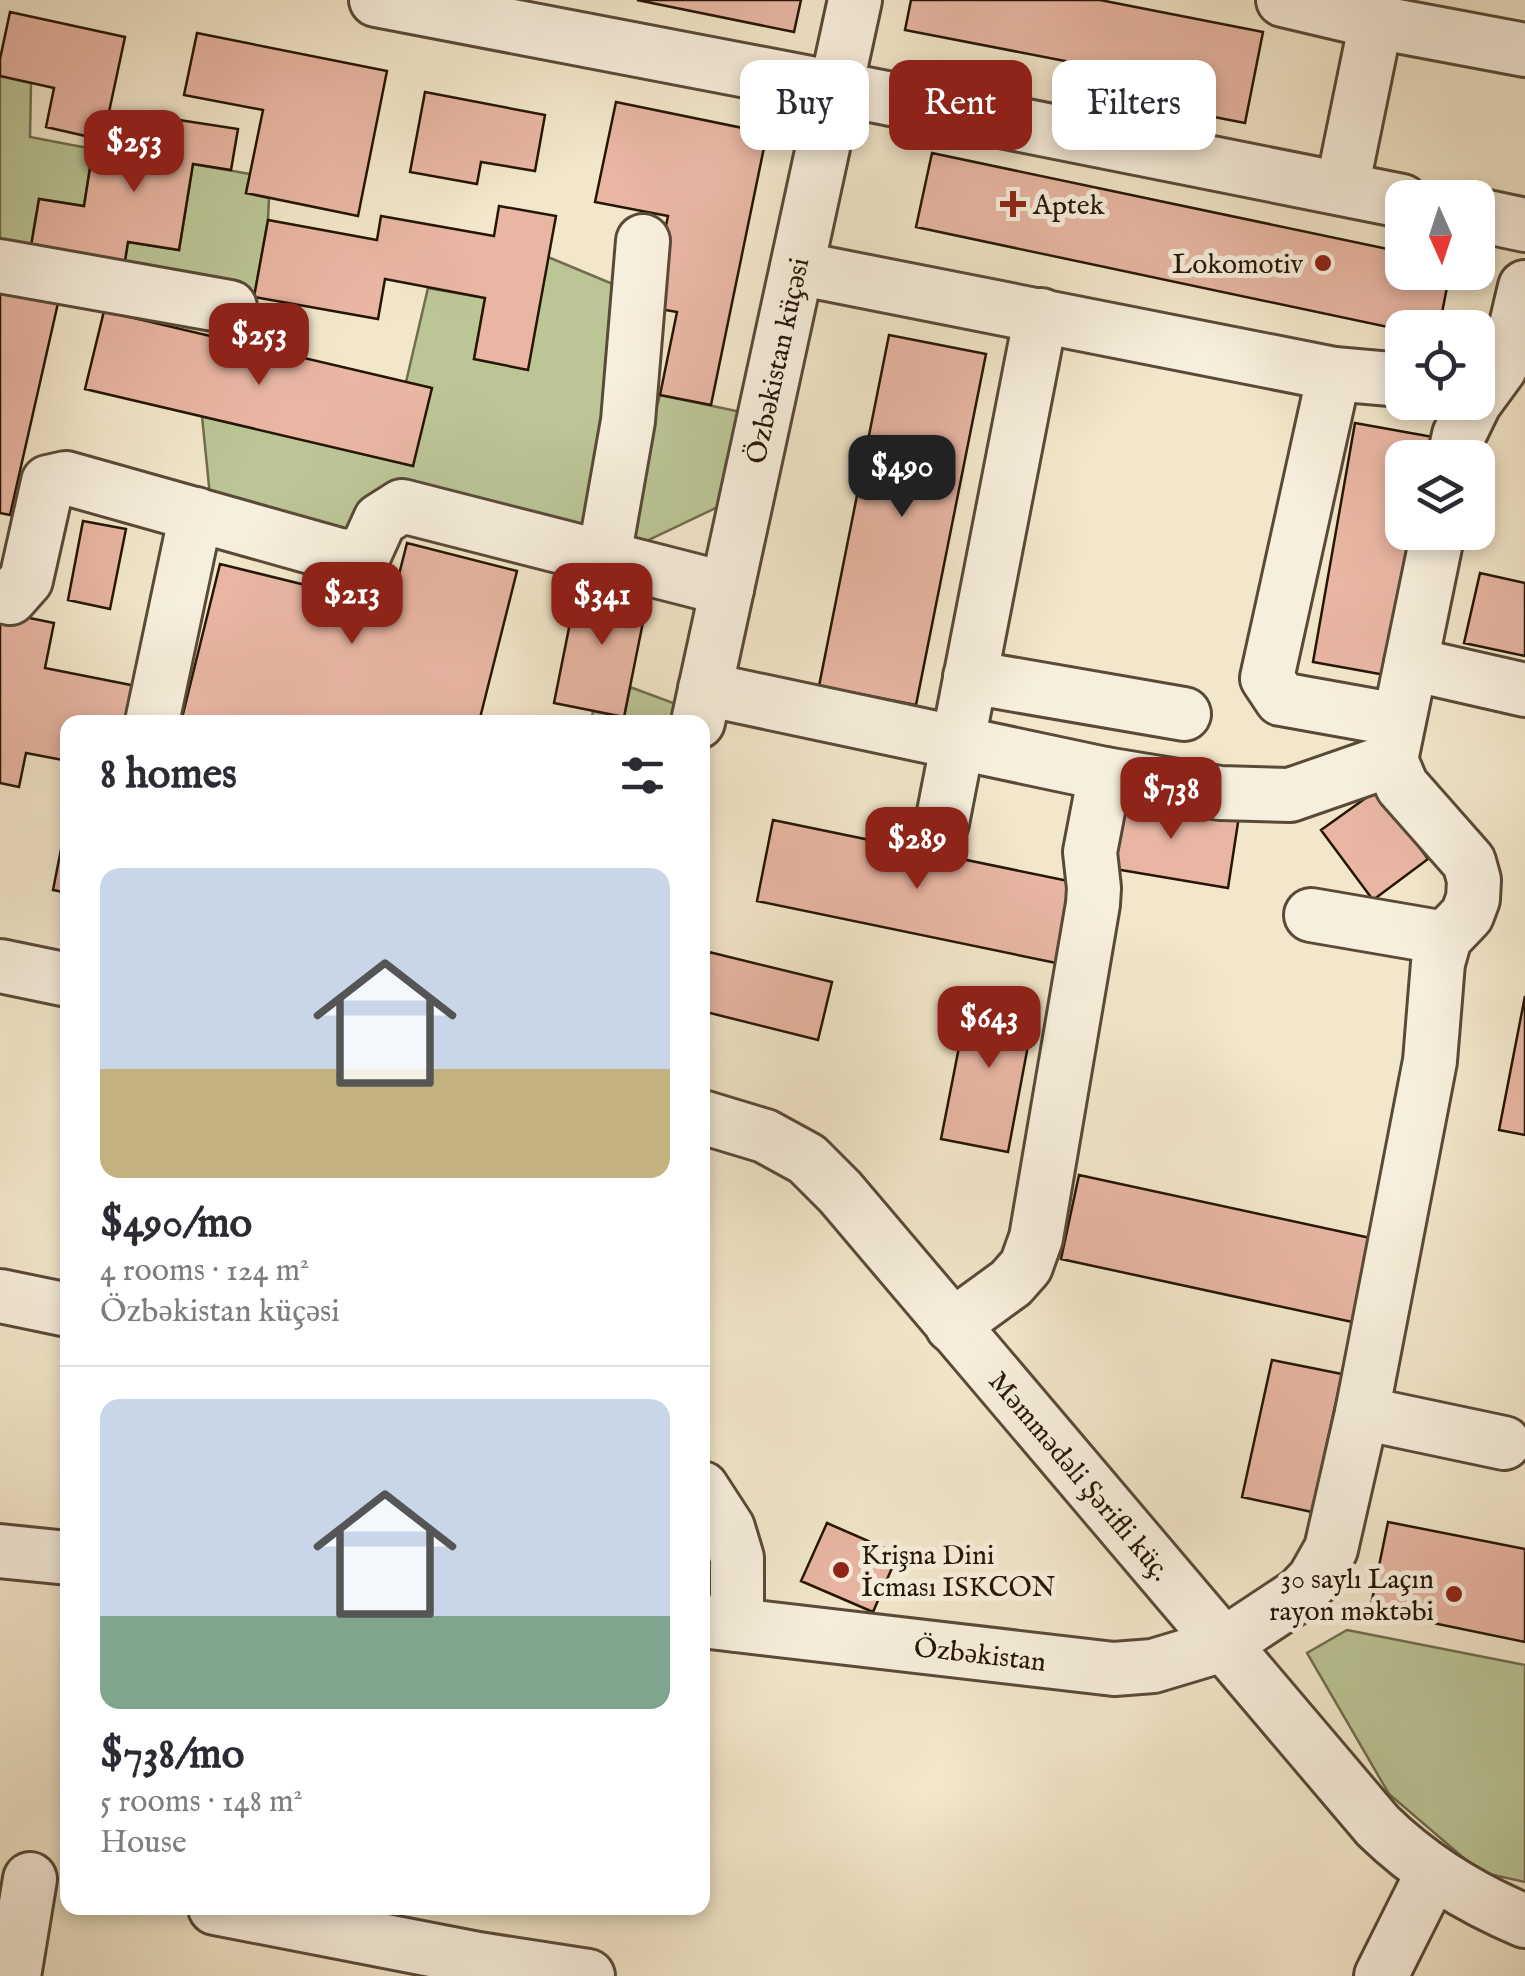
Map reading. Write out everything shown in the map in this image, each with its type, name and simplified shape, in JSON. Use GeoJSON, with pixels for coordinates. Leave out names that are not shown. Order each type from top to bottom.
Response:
{"type":"FeatureCollection","features":[{"type":"Feature","properties":{"kind":"street"},"geometry":{"type":"LineString","coordinates":[[376,0],[581,19],[740,62]]}},
{"type":"Feature","properties":{"kind":"street","name":"Özbəkistan küçəsi"},"geometry":{"type":"LineString","coordinates":[[842,60],[855,0]]}},
{"type":"Feature","properties":{"kind":"street"},"geometry":{"type":"LineString","coordinates":[[1283,0],[1525,50]]}},
{"type":"Feature","properties":{"kind":"street"},"geometry":{"type":"LineString","coordinates":[[1342,188],[1376,22]]}},
{"type":"Feature","properties":{"kind":"street"},"geometry":{"type":"LineString","coordinates":[[869,95],[1385,197]]}},
{"type":"Feature","properties":{"kind":"street","name":"Özbəkistan küçəsi"},"geometry":{"type":"LineString","coordinates":[[702,706],[823,150]]}},
{"type":"Feature","properties":{"kind":"street"},"geometry":{"type":"LineString","coordinates":[[1495,219],[1525,225]]}},
{"type":"Feature","properties":{"kind":"street"},"geometry":{"type":"LineString","coordinates":[[604,557],[628,421],[643,240]]}},
{"type":"Feature","properties":{"kind":"street"},"geometry":{"type":"LineString","coordinates":[[0,266],[230,307]]}},
{"type":"Feature","properties":{"kind":"street"},"geometry":{"type":"LineString","coordinates":[[797,268],[1334,374],[1385,378]]}},
{"type":"Feature","properties":{"kind":"street"},"geometry":{"type":"LineString","coordinates":[[1495,378],[1512,342],[1525,287]]}},
{"type":"Feature","properties":{"kind":"street"},"geometry":{"type":"LineString","coordinates":[[942,824],[1041,315]]}},
{"type":"Feature","properties":{"kind":"street"},"geometry":{"type":"LineString","coordinates":[[1334,374],[1267,678],[1280,699],[1394,740]]}},
{"type":"Feature","properties":{"kind":"street"},"geometry":{"type":"LineString","coordinates":[[0,596],[10,598],[26,580],[48,482],[66,478],[342,556],[365,552],[380,520],[402,506],[727,589]]}},
{"type":"Feature","properties":{"kind":"street"},"geometry":{"type":"LineString","coordinates":[[153,715],[196,514]]}},
{"type":"Feature","properties":{"kind":"street"},"geometry":{"type":"LineString","coordinates":[[1311,916],[1445,938],[1467,915],[1473,900],[1474,880],[1469,862],[1402,786],[1394,740],[1434,550]]}},
{"type":"Feature","properties":{"kind":"street"},"geometry":{"type":"LineString","coordinates":[[1411,664],[1525,690]]}},
{"type":"Feature","properties":{"kind":"street"},"geometry":{"type":"LineString","coordinates":[[970,677],[1184,714]]}},
{"type":"Feature","properties":{"kind":"street"},"geometry":{"type":"LineString","coordinates":[[702,706],[957,744],[1220,794],[1290,795],[1394,740]]}},
{"type":"Feature","properties":{"kind":"street"},"geometry":{"type":"LineString","coordinates":[[952,1326],[1011,1283],[1026,1266],[1036,1238],[1093,904],[1090,852],[1105,774]]}},
{"type":"Feature","properties":{"kind":"street","name":"Özbəkistan"},"geometry":{"type":"LineString","coordinates":[[710,1500],[728,1528],[737,1558],[720,1623],[1114,1669],[1153,1666],[1224,1645],[1300,1594],[1314,1579],[1331,1549],[1362,1413],[1430,1061],[1438,963],[1445,938]]}},
{"type":"Feature","properties":{"kind":"street"},"geometry":{"type":"LineString","coordinates":[[0,966],[60,978]]}},
{"type":"Feature","properties":{"kind":"street","name":"Məmmədəli Şərifli küç."},"geometry":{"type":"LineString","coordinates":[[710,1119],[765,1136],[806,1159],[840,1192],[1378,1826],[1433,1872],[1525,1921]]}},
{"type":"Feature","properties":{"kind":"street"},"geometry":{"type":"LineString","coordinates":[[0,1296],[60,1308]]}},
{"type":"Feature","properties":{"kind":"street"},"geometry":{"type":"LineString","coordinates":[[1362,1413],[1504,1443]]}},
{"type":"Feature","properties":{"kind":"street"},"geometry":{"type":"LineString","coordinates":[[0,1551],[60,1557]]}},
{"type":"Feature","properties":{"kind":"street"},"geometry":{"type":"LineString","coordinates":[[1380,1976],[1433,1872]]}},
{"type":"Feature","properties":{"kind":"street"},"geometry":{"type":"LineString","coordinates":[[14,1976],[32,1880]]}},
{"type":"Feature","properties":{"kind":"street"},"geometry":{"type":"LineString","coordinates":[[246,1915],[476,1968],[588,1976]]}},
{"type":"Feature","properties":{"kind":"green space"},"geometry":{"type":"Polygon","coordinates":[[[0,76],[31,83],[30,137],[93,149],[84,206],[39,199],[30,252],[0,246],[0,76]]]}},
{"type":"Feature","properties":{"kind":"green space"},"geometry":{"type":"Polygon","coordinates":[[[193,164],[250,174],[246,193],[269,198],[254,297],[124,267],[128,242],[179,250],[193,164]]]}},
{"type":"Feature","properties":{"kind":"green space"},"geometry":{"type":"Polygon","coordinates":[[[548,257],[615,285],[645,452],[660,395],[741,412],[722,505],[632,548],[406,490],[348,535],[210,496],[202,416],[413,466],[406,382],[428,288],[485,298],[474,359],[527,369],[548,257]]]}},
{"type":"Feature","properties":{"kind":"green space"},"geometry":{"type":"Polygon","coordinates":[[[630,687],[684,707],[682,715],[624,715],[630,687]]]}},
{"type":"Feature","properties":{"kind":"green space"},"geometry":{"type":"Polygon","coordinates":[[[1347,1630],[1525,1665],[1525,1882],[1480,1872],[1389,1794],[1307,1653],[1347,1630]]]}},
{"type":"Feature","properties":{"kind":"building"},"geometry":{"type":"Polygon","coordinates":[[[637,0],[801,0],[794,32],[637,0]]]}},
{"type":"Feature","properties":{"kind":"building"},"geometry":{"type":"Polygon","coordinates":[[[911,0],[1100,0],[1263,32],[1245,123],[1216,117],[1216,60],[1060,60],[905,30],[911,0]]]}},
{"type":"Feature","properties":{"kind":"building"},"geometry":{"type":"Polygon","coordinates":[[[10,12],[125,37],[103,140],[46,127],[54,88],[0,76],[10,12]]]}},
{"type":"Feature","properties":{"kind":"building"},"geometry":{"type":"Polygon","coordinates":[[[197,33],[387,71],[358,216],[246,193],[263,110],[184,95],[197,33]]]}},
{"type":"Feature","properties":{"kind":"building"},"geometry":{"type":"Polygon","coordinates":[[[425,92],[545,115],[535,171],[481,162],[477,184],[410,172],[425,92]]]}},
{"type":"Feature","properties":{"kind":"building"},"geometry":{"type":"Polygon","coordinates":[[[616,102],[740,127],[740,150],[764,150],[711,405],[660,395],[677,312],[649,307],[668,216],[595,202],[616,102]]]}},
{"type":"Feature","properties":{"kind":"building"},"geometry":{"type":"Polygon","coordinates":[[[153,116],[238,129],[231,170],[193,164],[179,250],[128,242],[124,267],[30,252],[39,199],[84,206],[93,149],[146,158],[153,116]]]}},
{"type":"Feature","properties":{"kind":"building"},"geometry":{"type":"Polygon","coordinates":[[[932,153],[1385,248],[1385,290],[1446,290],[1443,310],[1385,310],[1385,326],[916,227],[932,153]]]}},
{"type":"Feature","properties":{"kind":"building"},"geometry":{"type":"Polygon","coordinates":[[[499,206],[556,216],[528,370],[474,359],[485,298],[385,279],[378,319],[254,297],[268,220],[377,240],[381,216],[494,236],[499,206]]]}},
{"type":"Feature","properties":{"kind":"building"},"geometry":{"type":"Polygon","coordinates":[[[0,290],[58,303],[10,515],[0,513],[0,290]]]}},
{"type":"Feature","properties":{"kind":"building"},"geometry":{"type":"Polygon","coordinates":[[[104,311],[432,388],[413,466],[85,389],[104,311]]]}},
{"type":"Feature","properties":{"kind":"building"},"geometry":{"type":"Polygon","coordinates":[[[889,335],[986,354],[916,705],[819,686],[889,335]]]}},
{"type":"Feature","properties":{"kind":"building"},"geometry":{"type":"Polygon","coordinates":[[[1355,423],[1433,437],[1385,440],[1385,550],[1413,550],[1391,676],[1313,662],[1355,423]]]}},
{"type":"Feature","properties":{"kind":"building"},"geometry":{"type":"Polygon","coordinates":[[[83,521],[126,529],[110,609],[68,600],[83,521]]]}},
{"type":"Feature","properties":{"kind":"building"},"geometry":{"type":"Polygon","coordinates":[[[407,543],[517,571],[481,715],[183,715],[220,564],[391,606],[407,543]]]}},
{"type":"Feature","properties":{"kind":"building"},"geometry":{"type":"Polygon","coordinates":[[[1480,573],[1525,583],[1525,656],[1464,643],[1480,573]]]}},
{"type":"Feature","properties":{"kind":"building"},"geometry":{"type":"Polygon","coordinates":[[[579,578],[649,592],[624,715],[554,703],[579,578]]]}},
{"type":"Feature","properties":{"kind":"building"},"geometry":{"type":"Polygon","coordinates":[[[0,612],[54,623],[45,668],[136,686],[130,715],[60,715],[60,759],[26,753],[19,787],[0,783],[0,612]]]}},
{"type":"Feature","properties":{"kind":"building"},"geometry":{"type":"Polygon","coordinates":[[[1377,790],[1428,859],[1373,900],[1321,830],[1377,790]]]}},
{"type":"Feature","properties":{"kind":"building"},"geometry":{"type":"Polygon","coordinates":[[[1115,796],[1239,816],[1228,888],[1103,867],[1115,796]]]}},
{"type":"Feature","properties":{"kind":"building"},"geometry":{"type":"Polygon","coordinates":[[[773,820],[1078,883],[1061,964],[757,901],[773,820]]]}},
{"type":"Feature","properties":{"kind":"building"},"geometry":{"type":"Polygon","coordinates":[[[60,854],[60,891],[53,890],[60,854]]]}},
{"type":"Feature","properties":{"kind":"building"},"geometry":{"type":"Polygon","coordinates":[[[710,952],[832,982],[818,1040],[710,1013],[710,952]]]}},
{"type":"Feature","properties":{"kind":"building"},"geometry":{"type":"Polygon","coordinates":[[[970,991],[1036,1003],[1008,1152],[941,1139],[970,991]]]}},
{"type":"Feature","properties":{"kind":"building"},"geometry":{"type":"Polygon","coordinates":[[[1525,996],[1525,1135],[1499,1130],[1525,996]]]}},
{"type":"Feature","properties":{"kind":"building"},"geometry":{"type":"Polygon","coordinates":[[[1079,1175],[1375,1239],[1357,1323],[1061,1259],[1079,1175]]]}},
{"type":"Feature","properties":{"kind":"building"},"geometry":{"type":"Polygon","coordinates":[[[1272,1360],[1342,1374],[1312,1512],[1242,1497],[1272,1360]]]}},
{"type":"Feature","properties":{"kind":"building"},"geometry":{"type":"Polygon","coordinates":[[[1388,1522],[1525,1549],[1525,1642],[1370,1610],[1388,1522]]]}},
{"type":"Feature","properties":{"kind":"building"},"geometry":{"type":"Polygon","coordinates":[[[827,1523],[898,1554],[873,1612],[801,1581],[827,1523]]]}},
{"type":"Feature","properties":{"kind":"place","name":"Aptek"},"geometry":{"type":"Point","coordinates":[1013,204]}},
{"type":"Feature","properties":{"kind":"place","name":"Lokomotiv"},"geometry":{"type":"Point","coordinates":[1323,263]}},
{"type":"Feature","properties":{"kind":"place","name":"Krişna Dini İcması ISKCON"},"geometry":{"type":"Point","coordinates":[841,1570]}},
{"type":"Feature","properties":{"kind":"place","name":"30 saylı Laçın rayon məktəbi"},"geometry":{"type":"Point","coordinates":[1454,1594]}}]}
